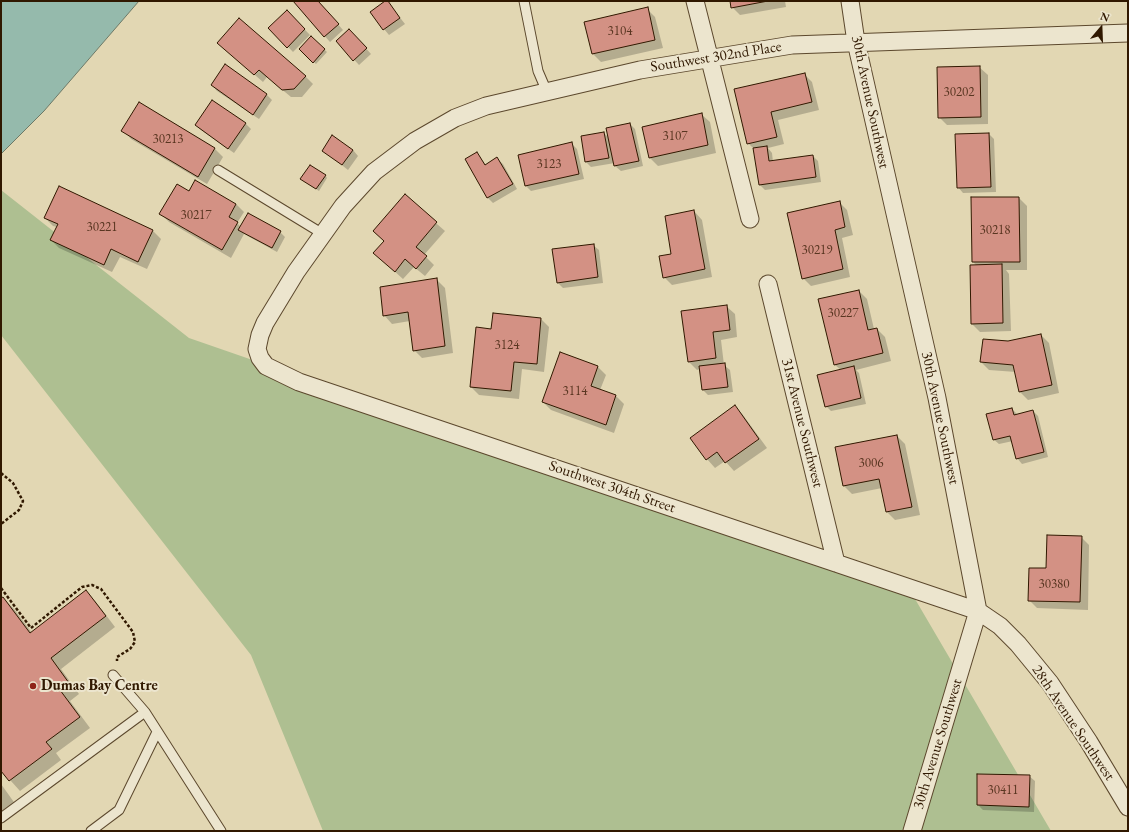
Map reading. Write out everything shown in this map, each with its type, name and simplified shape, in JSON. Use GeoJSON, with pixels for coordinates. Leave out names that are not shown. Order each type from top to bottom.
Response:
{"type":"FeatureCollection","features":[{"type":"Feature","properties":{"kind":"street"},"geometry":{"type":"LineString","coordinates":[[695,1],[750,220]]}},
{"type":"Feature","properties":{"kind":"street","name":"30th Avenue Southwest"},"geometry":{"type":"LineString","coordinates":[[850,1],[856,42],[938,398],[978,611],[912,831]]}},
{"type":"Feature","properties":{"kind":"street","name":"Southwest 302nd Place"},"geometry":{"type":"LineString","coordinates":[[257,349],[260,335],[265,323],[296,272],[343,206],[374,172],[415,141],[455,118],[486,106],[640,70],[792,45],[1128,33]]}},
{"type":"Feature","properties":{"kind":"street","name":"31st Avenue Southwest"},"geometry":{"type":"LineString","coordinates":[[768,284],[836,563]]}},
{"type":"Feature","properties":{"kind":"street","name":"Southwest 304th Street"},"geometry":{"type":"LineString","coordinates":[[257,349],[260,358],[266,366],[299,382],[978,611]]}},
{"type":"Feature","properties":{"kind":"street","name":"28th Avenue Southwest"},"geometry":{"type":"LineString","coordinates":[[978,611],[1000,626],[1018,644],[1050,683],[1089,742],[1128,807]]}},
{"type":"Feature","properties":{"kind":"lane"},"geometry":{"type":"LineString","coordinates":[[524,1],[538,71],[547,92]]}},
{"type":"Feature","properties":{"kind":"lane"},"geometry":{"type":"LineString","coordinates":[[218,170],[322,234]]}},
{"type":"Feature","properties":{"kind":"lane"},"geometry":{"type":"LineString","coordinates":[[113,675],[145,712],[221,831]]}},
{"type":"Feature","properties":{"kind":"lane"},"geometry":{"type":"LineString","coordinates":[[1,818],[145,712]]}},
{"type":"Feature","properties":{"kind":"lane"},"geometry":{"type":"LineString","coordinates":[[91,831],[119,810],[157,732]]}},
{"type":"Feature","properties":{"kind":"path"},"geometry":{"type":"LineString","coordinates":[[1,473],[13,484],[23,501],[19,510],[1,524]]}},
{"type":"Feature","properties":{"kind":"path"},"geometry":{"type":"LineString","coordinates":[[1,588],[31,628],[82,587],[92,585],[101,590],[133,632],[135,642],[130,649],[117,657],[113,675]]}},
{"type":"Feature","properties":{"kind":"shaded area"},"geometry":{"type":"Polygon","coordinates":[[[1,1],[139,1],[44,111],[1,154],[1,1]]]}},
{"type":"Feature","properties":{"kind":"shaded area"},"geometry":{"type":"Polygon","coordinates":[[[1,190],[189,338],[908,587],[1051,831],[323,831],[251,655],[1,335],[1,190]]]}},
{"type":"Feature","properties":{"kind":"building"},"geometry":{"type":"Polygon","coordinates":[[[293,1],[318,1],[339,24],[324,37],[293,1]]]}},
{"type":"Feature","properties":{"kind":"building"},"geometry":{"type":"Polygon","coordinates":[[[385,1],[388,1],[400,18],[383,30],[370,12],[385,1]]]}},
{"type":"Feature","properties":{"kind":"building"},"geometry":{"type":"Polygon","coordinates":[[[730,1],[768,1],[731,8],[730,1]]]}},
{"type":"Feature","properties":{"kind":"building"},"geometry":{"type":"Polygon","coordinates":[[[648,7],[655,40],[592,54],[584,22],[648,7]]]}},
{"type":"Feature","properties":{"kind":"building"},"geometry":{"type":"Polygon","coordinates":[[[287,10],[305,29],[287,48],[268,28],[287,10]]]}},
{"type":"Feature","properties":{"kind":"building"},"geometry":{"type":"Polygon","coordinates":[[[239,18],[306,76],[294,89],[282,90],[259,70],[254,75],[217,43],[239,18]]]}},
{"type":"Feature","properties":{"kind":"building"},"geometry":{"type":"Polygon","coordinates":[[[349,29],[367,48],[353,61],[336,41],[349,29]]]}},
{"type":"Feature","properties":{"kind":"building"},"geometry":{"type":"Polygon","coordinates":[[[311,36],[325,49],[313,63],[299,49],[311,36]]]}},
{"type":"Feature","properties":{"kind":"building"},"geometry":{"type":"Polygon","coordinates":[[[225,64],[267,94],[253,115],[211,85],[225,64]]]}},
{"type":"Feature","properties":{"kind":"building"},"geometry":{"type":"Polygon","coordinates":[[[980,66],[981,117],[938,118],[937,67],[980,66]]]}},
{"type":"Feature","properties":{"kind":"building"},"geometry":{"type":"Polygon","coordinates":[[[805,73],[812,102],[771,112],[777,137],[747,144],[734,89],[805,73]]]}},
{"type":"Feature","properties":{"kind":"building"},"geometry":{"type":"Polygon","coordinates":[[[212,100],[246,123],[228,149],[195,125],[212,100]]]}},
{"type":"Feature","properties":{"kind":"building"},"geometry":{"type":"Polygon","coordinates":[[[139,102],[215,148],[198,177],[121,131],[139,102]]]}},
{"type":"Feature","properties":{"kind":"building"},"geometry":{"type":"Polygon","coordinates":[[[702,113],[708,145],[649,158],[642,127],[702,113]]]}},
{"type":"Feature","properties":{"kind":"building"},"geometry":{"type":"Polygon","coordinates":[[[630,123],[639,161],[614,166],[606,128],[630,123]]]}},
{"type":"Feature","properties":{"kind":"building"},"geometry":{"type":"Polygon","coordinates":[[[604,132],[609,158],[585,162],[581,136],[604,132]]]}},
{"type":"Feature","properties":{"kind":"building"},"geometry":{"type":"Polygon","coordinates":[[[989,133],[991,187],[957,188],[955,134],[989,133]]]}},
{"type":"Feature","properties":{"kind":"building"},"geometry":{"type":"Polygon","coordinates":[[[332,135],[353,150],[342,165],[322,151],[332,135]]]}},
{"type":"Feature","properties":{"kind":"building"},"geometry":{"type":"Polygon","coordinates":[[[572,142],[579,174],[525,186],[518,155],[572,142]]]}},
{"type":"Feature","properties":{"kind":"building"},"geometry":{"type":"Polygon","coordinates":[[[767,146],[769,161],[813,155],[816,177],[759,185],[753,148],[767,146]]]}},
{"type":"Feature","properties":{"kind":"building"},"geometry":{"type":"Polygon","coordinates":[[[477,152],[485,165],[497,157],[513,184],[487,198],[465,159],[477,152]]]}},
{"type":"Feature","properties":{"kind":"building"},"geometry":{"type":"Polygon","coordinates":[[[310,165],[326,175],[316,189],[300,179],[310,165]]]}},
{"type":"Feature","properties":{"kind":"building"},"geometry":{"type":"Polygon","coordinates":[[[195,180],[236,204],[229,217],[238,222],[222,250],[159,214],[177,184],[189,191],[195,180]]]}},
{"type":"Feature","properties":{"kind":"building"},"geometry":{"type":"Polygon","coordinates":[[[59,186],[153,230],[138,262],[111,249],[104,265],[50,240],[58,224],[44,218],[59,186]]]}},
{"type":"Feature","properties":{"kind":"building"},"geometry":{"type":"Polygon","coordinates":[[[405,194],[437,222],[416,247],[427,256],[416,269],[405,259],[395,272],[373,253],[384,241],[373,231],[405,194]]]}},
{"type":"Feature","properties":{"kind":"building"},"geometry":{"type":"Polygon","coordinates":[[[971,197],[1019,197],[1020,262],[972,262],[971,197]]]}},
{"type":"Feature","properties":{"kind":"building"},"geometry":{"type":"Polygon","coordinates":[[[840,201],[845,227],[835,230],[843,269],[802,279],[787,213],[840,201]]]}},
{"type":"Feature","properties":{"kind":"building"},"geometry":{"type":"Polygon","coordinates":[[[694,210],[705,269],[663,278],[659,256],[671,254],[665,216],[694,210]]]}},
{"type":"Feature","properties":{"kind":"building"},"geometry":{"type":"Polygon","coordinates":[[[248,213],[281,231],[272,248],[238,230],[248,213]]]}},
{"type":"Feature","properties":{"kind":"building"},"geometry":{"type":"Polygon","coordinates":[[[594,244],[598,277],[557,283],[552,249],[594,244]]]}},
{"type":"Feature","properties":{"kind":"building"},"geometry":{"type":"Polygon","coordinates":[[[1002,264],[1003,323],[971,324],[970,265],[1002,264]]]}},
{"type":"Feature","properties":{"kind":"building"},"geometry":{"type":"Polygon","coordinates":[[[437,278],[445,346],[413,351],[408,312],[383,316],[380,287],[437,278]]]}},
{"type":"Feature","properties":{"kind":"building"},"geometry":{"type":"Polygon","coordinates":[[[859,290],[868,330],[877,328],[883,353],[834,365],[818,299],[859,290]]]}},
{"type":"Feature","properties":{"kind":"building"},"geometry":{"type":"Polygon","coordinates":[[[727,305],[730,330],[713,332],[716,358],[688,362],[681,311],[727,305]]]}},
{"type":"Feature","properties":{"kind":"building"},"geometry":{"type":"Polygon","coordinates":[[[493,313],[541,318],[537,364],[514,362],[511,391],[470,387],[476,327],[491,329],[493,313]]]}},
{"type":"Feature","properties":{"kind":"building"},"geometry":{"type":"Polygon","coordinates":[[[1041,334],[1052,385],[1019,392],[1013,365],[980,362],[983,339],[1008,341],[1041,334]]]}},
{"type":"Feature","properties":{"kind":"building"},"geometry":{"type":"Polygon","coordinates":[[[560,352],[598,366],[591,386],[616,395],[606,425],[542,402],[560,352]]]}},
{"type":"Feature","properties":{"kind":"building"},"geometry":{"type":"Polygon","coordinates":[[[725,363],[728,387],[702,390],[699,366],[725,363]]]}},
{"type":"Feature","properties":{"kind":"building"},"geometry":{"type":"Polygon","coordinates":[[[854,366],[861,398],[825,407],[817,375],[854,366]]]}},
{"type":"Feature","properties":{"kind":"building"},"geometry":{"type":"Polygon","coordinates":[[[735,405],[759,439],[725,463],[717,452],[706,460],[690,438],[735,405]]]}},
{"type":"Feature","properties":{"kind":"building"},"geometry":{"type":"Polygon","coordinates":[[[1012,408],[1014,415],[1033,410],[1044,452],[1016,459],[1010,436],[993,440],[986,414],[1012,408]]]}},
{"type":"Feature","properties":{"kind":"building"},"geometry":{"type":"Polygon","coordinates":[[[897,435],[912,507],[886,512],[879,479],[843,486],[835,447],[897,435]]]}},
{"type":"Feature","properties":{"kind":"building"},"geometry":{"type":"Polygon","coordinates":[[[1047,535],[1082,536],[1080,602],[1028,601],[1029,568],[1046,568],[1047,535]]]}},
{"type":"Feature","properties":{"kind":"building","name":"Dumas Bay Centre"},"geometry":{"type":"Polygon","coordinates":[[[86,590],[106,616],[51,658],[69,683],[60,690],[80,717],[46,742],[52,749],[9,781],[1,771],[1,598],[3,597],[30,633],[86,590]]]}},
{"type":"Feature","properties":{"kind":"building"},"geometry":{"type":"Polygon","coordinates":[[[977,774],[1030,775],[1029,807],[977,805],[977,774]]]}},
{"type":"Feature","properties":{"kind":"place","name":"Dumas Bay Centre"},"geometry":{"type":"Point","coordinates":[33,686]}}]}
